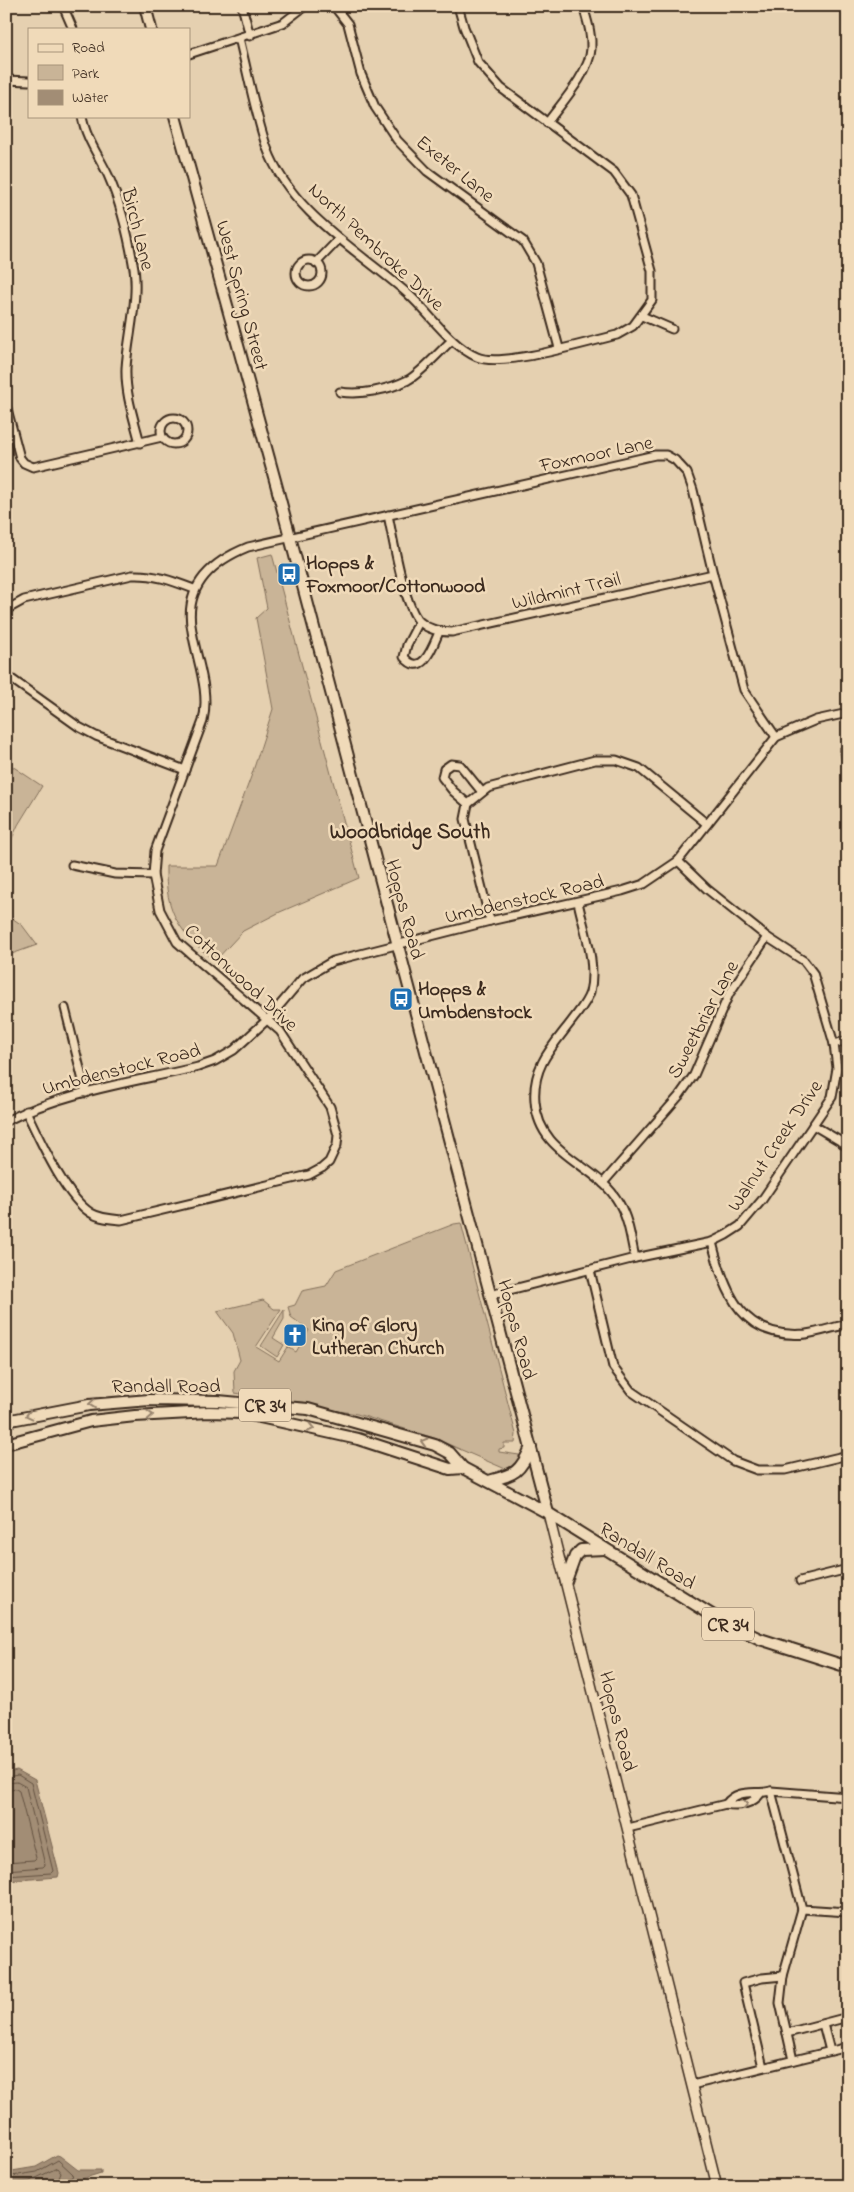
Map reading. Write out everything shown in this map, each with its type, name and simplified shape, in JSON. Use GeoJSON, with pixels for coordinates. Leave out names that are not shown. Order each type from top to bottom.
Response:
{"type":"FeatureCollection","features":[{"type":"Feature","properties":{"kind":"main road"},"geometry":{"type":"LineString","coordinates":[[145,6],[151,28]]}},
{"type":"Feature","properties":{"kind":"main road","name":"West Spring Street"},"geometry":{"type":"LineString","coordinates":[[176,118],[276,484]]}},
{"type":"Feature","properties":{"kind":"main road","name":"Hopps Road"},"geometry":{"type":"LineString","coordinates":[[276,484],[548,1513]]}},
{"type":"Feature","properties":{"kind":"main road","name":"Randall Road"},"geometry":{"type":"LineString","coordinates":[[6,1421],[89,1404],[149,1400],[218,1401],[308,1409],[435,1444],[450,1453],[463,1468],[548,1513],[720,1620],[760,1639],[848,1667]]}},
{"type":"Feature","properties":{"kind":"main road","name":"Randall Road"},"geometry":{"type":"LineString","coordinates":[[6,1444],[91,1421],[209,1412],[242,1414],[358,1439],[450,1468],[463,1468]]}},
{"type":"Feature","properties":{"kind":"main road"},"geometry":{"type":"LineString","coordinates":[[489,1482],[514,1474],[525,1461],[530,1447]]}},
{"type":"Feature","properties":{"kind":"main road"},"geometry":{"type":"LineString","coordinates":[[566,1581],[574,1556],[581,1550],[606,1549]]}},
{"type":"Feature","properties":{"kind":"street"},"geometry":{"type":"LineString","coordinates":[[63,6],[73,28]]}},
{"type":"Feature","properties":{"kind":"street"},"geometry":{"type":"LineString","coordinates":[[242,6],[250,36]]}},
{"type":"Feature","properties":{"kind":"street"},"geometry":{"type":"LineString","coordinates":[[190,54],[250,36],[283,23],[305,6]]}},
{"type":"Feature","properties":{"kind":"street","name":"Exeter Lane"},"geometry":{"type":"LineString","coordinates":[[334,6],[348,24],[361,74],[375,107],[397,140],[428,171],[523,241],[536,263],[559,348]]}},
{"type":"Feature","properties":{"kind":"street"},"geometry":{"type":"LineString","coordinates":[[458,6],[478,62],[501,88],[614,172],[631,195],[652,271],[652,300],[642,316],[672,329]]}},
{"type":"Feature","properties":{"kind":"street"},"geometry":{"type":"LineString","coordinates":[[547,123],[583,72],[591,51],[589,30],[583,6]]}},
{"type":"Feature","properties":{"kind":"street","name":"North Pembroke Drive"},"geometry":{"type":"LineString","coordinates":[[239,38],[267,148],[282,178],[310,211],[339,239],[408,294],[452,340],[477,357],[504,361],[617,335],[633,326],[642,316]]}},
{"type":"Feature","properties":{"kind":"street"},"geometry":{"type":"LineString","coordinates":[[6,80],[28,81]]}},
{"type":"Feature","properties":{"kind":"street","name":"Birch Lane"},"geometry":{"type":"LineString","coordinates":[[83,118],[87,133],[109,176],[134,264],[135,280],[126,369],[127,390],[140,443]]}},
{"type":"Feature","properties":{"kind":"street"},"geometry":{"type":"LineString","coordinates":[[316,263],[339,239]]}},
{"type":"Feature","properties":{"kind":"street"},"geometry":{"type":"LineString","coordinates":[[340,392],[357,394],[385,388],[410,379],[452,340]]}},
{"type":"Feature","properties":{"kind":"street"},"geometry":{"type":"LineString","coordinates":[[6,405],[20,458],[24,463],[33,467],[162,437]]}},
{"type":"Feature","properties":{"kind":"street","name":"Foxmoor Lane"},"geometry":{"type":"LineString","coordinates":[[290,538],[655,454],[666,455],[675,460],[687,473],[744,690],[776,737]]}},
{"type":"Feature","properties":{"kind":"street"},"geometry":{"type":"LineString","coordinates":[[388,515],[407,599],[419,622],[439,632],[432,649],[423,662],[413,665],[409,664],[404,657],[407,645],[419,622]]}},
{"type":"Feature","properties":{"kind":"street"},"geometry":{"type":"LineString","coordinates":[[6,610],[24,600],[132,575],[149,575],[194,589],[211,568],[231,554],[248,547],[290,538]]}},
{"type":"Feature","properties":{"kind":"street","name":"Wildmint Trail"},"geometry":{"type":"LineString","coordinates":[[439,632],[452,632],[713,574]]}},
{"type":"Feature","properties":{"kind":"street","name":"Cottonwood Drive"},"geometry":{"type":"LineString","coordinates":[[26,1111],[59,1174],[80,1204],[93,1214],[121,1220],[310,1175],[322,1168],[334,1155],[338,1135],[330,1107],[291,1046],[268,1019],[191,956],[178,942],[160,910],[153,875],[155,851],[206,707],[206,691],[190,619],[194,589]]}},
{"type":"Feature","properties":{"kind":"street"},"geometry":{"type":"LineString","coordinates":[[6,675],[79,727],[96,736],[185,770]]}},
{"type":"Feature","properties":{"kind":"street","name":"Umbdenstock Road"},"geometry":{"type":"LineString","coordinates":[[6,1121],[46,1103],[198,1067],[214,1061],[234,1050],[268,1019],[302,979],[318,968],[348,957],[398,946],[490,921],[578,902],[644,884],[678,861],[776,737],[816,720],[848,713]]}},
{"type":"Feature","properties":{"kind":"street"},"geometry":{"type":"LineString","coordinates":[[490,921],[465,820],[468,804],[488,788],[595,760],[616,760],[640,768],[707,824]]}},
{"type":"Feature","properties":{"kind":"street"},"geometry":{"type":"LineString","coordinates":[[468,804],[453,791],[442,777],[444,768],[450,764],[460,765],[482,792]]}},
{"type":"Feature","properties":{"kind":"street","name":"Walnut Creek Drive"},"geometry":{"type":"LineString","coordinates":[[490,1295],[635,1258],[712,1242],[740,1226],[762,1200],[832,1097],[836,1083],[837,1068],[834,1044],[813,973],[804,961],[768,937],[707,889],[678,861]]}},
{"type":"Feature","properties":{"kind":"street"},"geometry":{"type":"LineString","coordinates":[[72,865],[115,874],[153,875]]}},
{"type":"Feature","properties":{"kind":"street"},"geometry":{"type":"LineString","coordinates":[[578,902],[590,960],[592,979],[590,994],[583,1007],[547,1053],[538,1070],[535,1085],[535,1103],[539,1120],[546,1136],[570,1159],[604,1183],[622,1210],[635,1258]]}},
{"type":"Feature","properties":{"kind":"street","name":"Sweetbriar Lane"},"geometry":{"type":"LineString","coordinates":[[604,1183],[679,1096],[694,1075],[729,994],[768,937]]}},
{"type":"Feature","properties":{"kind":"street"},"geometry":{"type":"LineString","coordinates":[[65,1008],[86,1093]]}},
{"type":"Feature","properties":{"kind":"street"},"geometry":{"type":"LineString","coordinates":[[834,1044],[848,1040]]}},
{"type":"Feature","properties":{"kind":"street"},"geometry":{"type":"LineString","coordinates":[[812,1125],[840,1141],[848,1148]]}},
{"type":"Feature","properties":{"kind":"street"},"geometry":{"type":"LineString","coordinates":[[712,1242],[730,1296],[749,1320],[761,1327],[776,1332],[792,1334],[808,1334],[848,1324]]}},
{"type":"Feature","properties":{"kind":"street"},"geometry":{"type":"LineString","coordinates":[[590,1270],[613,1367],[631,1391],[733,1461],[757,1470],[785,1470],[846,1455],[848,1468]]}},
{"type":"Feature","properties":{"kind":"street","name":"Hopps Road"},"geometry":{"type":"LineString","coordinates":[[548,1513],[717,2186]]}},
{"type":"Feature","properties":{"kind":"street"},"geometry":{"type":"LineString","coordinates":[[800,1581],[848,1569]]}},
{"type":"Feature","properties":{"kind":"street"},"geometry":{"type":"LineString","coordinates":[[771,1791],[802,1909],[783,1976],[780,2003],[793,2060]]}},
{"type":"Feature","properties":{"kind":"street"},"geometry":{"type":"LineString","coordinates":[[628,1828],[726,1804],[735,1806],[755,1801],[761,1794],[771,1791],[848,1797]]}},
{"type":"Feature","properties":{"kind":"street"},"geometry":{"type":"LineString","coordinates":[[802,1909],[848,1912]]}},
{"type":"Feature","properties":{"kind":"street"},"geometry":{"type":"LineString","coordinates":[[762,2068],[743,1983],[762,1978],[783,1976]]}},
{"type":"Feature","properties":{"kind":"street"},"geometry":{"type":"LineString","coordinates":[[787,2033],[848,2017]]}},
{"type":"Feature","properties":{"kind":"street"},"geometry":{"type":"LineString","coordinates":[[823,2024],[830,2051]]}},
{"type":"Feature","properties":{"kind":"street"},"geometry":{"type":"LineString","coordinates":[[692,2085],[848,2047]]}},
{"type":"Feature","properties":{"kind":"green space"},"geometry":{"type":"Polygon","coordinates":[[[272,554],[359,878],[280,912],[243,931],[215,961],[192,941],[177,921],[168,897],[166,866],[218,866],[252,774],[273,709],[256,618],[267,608],[257,558],[272,554]]]}},
{"type":"Feature","properties":{"kind":"green space"},"geometry":{"type":"Polygon","coordinates":[[[6,762],[42,786],[18,825],[6,852],[6,762]]]}},
{"type":"Feature","properties":{"kind":"green space"},"geometry":{"type":"Polygon","coordinates":[[[6,910],[9,916],[22,925],[37,945],[6,956],[6,910]]]}},
{"type":"Feature","properties":{"kind":"green space"},"geometry":{"type":"Polygon","coordinates":[[[461,1223],[516,1434],[515,1443],[504,1443],[504,1448],[499,1449],[499,1452],[519,1455],[521,1462],[510,1471],[434,1438],[357,1414],[235,1393],[234,1371],[240,1360],[233,1333],[217,1311],[263,1300],[274,1309],[281,1309],[256,1347],[279,1361],[288,1347],[296,1352],[309,1330],[291,1317],[288,1307],[295,1305],[302,1291],[326,1286],[336,1270],[454,1224],[461,1223]]]}},
{"type":"Feature","properties":{"kind":"green space"},"geometry":{"type":"Polygon","coordinates":[[[284,1310],[284,1319],[273,1338],[284,1345],[277,1357],[261,1346],[284,1310]]]}},
{"type":"Feature","properties":{"kind":"water"},"geometry":{"type":"Polygon","coordinates":[[[848,741],[848,792],[839,748],[848,741]]]}},
{"type":"Feature","properties":{"kind":"water"},"geometry":{"type":"Polygon","coordinates":[[[17,1770],[35,1780],[59,1873],[58,1877],[6,1881],[6,1772],[17,1770]]]}},
{"type":"Feature","properties":{"kind":"water"},"geometry":{"type":"Polygon","coordinates":[[[57,2155],[78,2170],[101,2170],[101,2173],[59,2186],[6,2186],[6,2172],[36,2167],[57,2155]]]}},
{"type":"Feature","properties":{"kind":"place","name":"Hopps & Foxmoor/Cottonwood"},"geometry":{"type":"Point","coordinates":[289,574]}},
{"type":"Feature","properties":{"kind":"place","name":"Hopps & Umbdenstock"},"geometry":{"type":"Point","coordinates":[401,999]}},
{"type":"Feature","properties":{"kind":"place","name":"King of Glory Lutheran Church"},"geometry":{"type":"Point","coordinates":[295,1335]}},
{"type":"Feature","properties":{"kind":"district","name":"Woodbridge South"},"geometry":{"type":"Point","coordinates":[410,831]}}]}
